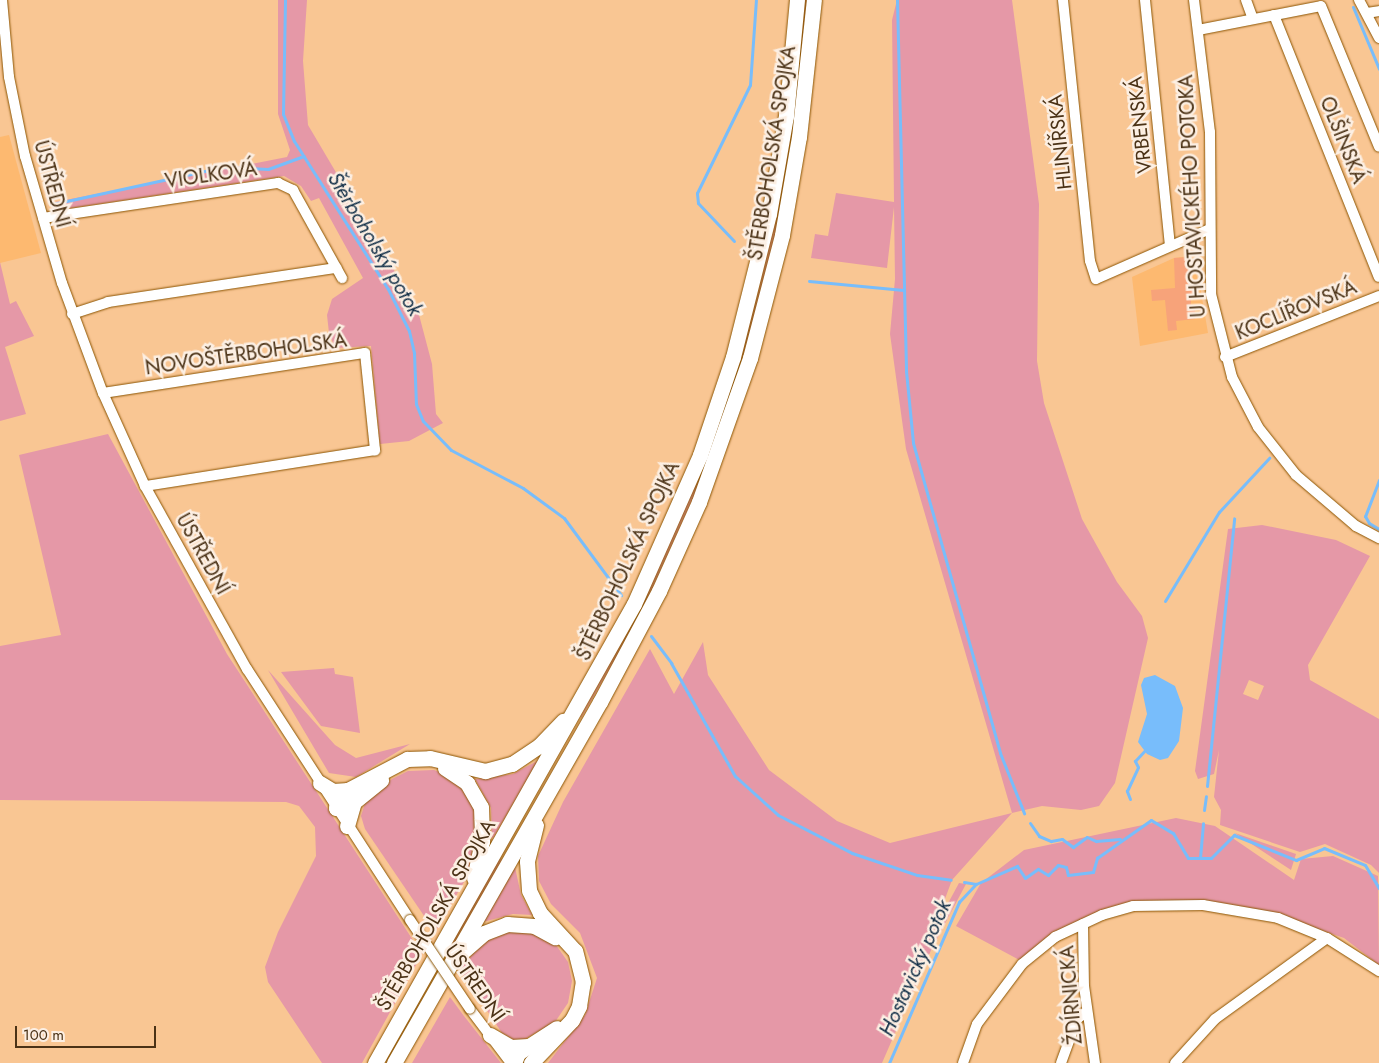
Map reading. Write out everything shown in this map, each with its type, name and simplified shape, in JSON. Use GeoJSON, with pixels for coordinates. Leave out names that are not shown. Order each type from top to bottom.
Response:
{"type":"FeatureCollection","features":[{"type":"Feature","properties":{"kind":"highway","name":"ŠTĚRBOHOLSKÁ SPOJKA"},"geometry":{"type":"LineString","coordinates":[[376,1063],[463,907],[586,695],[677,512],[733,357],[759,262],[778,165],[797,0]]}},
{"type":"Feature","properties":{"kind":"highway","name":"ŠTĚRBOHOLSKÁ SPOJKA"},"geometry":{"type":"LineString","coordinates":[[394,1063],[436,986],[549,791],[659,592],[698,502],[735,405],[764,310],[791,186],[814,0]]}},
{"type":"Feature","properties":{"kind":"highway"},"geometry":{"type":"LineString","coordinates":[[336,808],[342,809],[351,796],[392,765],[415,758],[438,759],[478,770],[512,764],[545,740],[586,695]]}},
{"type":"Feature","properties":{"kind":"highway"},"geometry":{"type":"LineString","coordinates":[[320,783],[333,791],[351,796],[410,765],[435,765],[462,778],[479,801],[483,823],[478,866],[463,907]]}},
{"type":"Feature","properties":{"kind":"highway"},"geometry":{"type":"LineString","coordinates":[[533,1057],[572,1020],[581,999],[583,982],[575,951],[540,912],[527,881],[529,849],[549,791]]}},
{"type":"Feature","properties":{"kind":"highway"},"geometry":{"type":"LineString","coordinates":[[347,826],[351,796]]}},
{"type":"Feature","properties":{"kind":"highway"},"geometry":{"type":"LineString","coordinates":[[436,986],[462,951],[490,930],[519,923],[551,933],[571,958],[575,995],[560,1025],[533,1057]]}},
{"type":"Feature","properties":{"kind":"highway"},"geometry":{"type":"LineString","coordinates":[[490,1035],[533,1057]]}},
{"type":"Feature","properties":{"kind":"highway"},"geometry":{"type":"LineString","coordinates":[[513,1063],[518,1052],[533,1057]]}},
{"type":"Feature","properties":{"kind":"street","name":"ÚSTŘEDNÍ"},"geometry":{"type":"LineString","coordinates":[[2,0],[9,77],[43,218],[72,314],[103,392],[145,486],[248,669],[347,826],[470,1009],[513,1063]]}},
{"type":"Feature","properties":{"kind":"street","name":"HLINÍŘSKÁ"},"geometry":{"type":"LineString","coordinates":[[1063,0],[1090,260],[1096,279],[1170,246]]}},
{"type":"Feature","properties":{"kind":"street","name":"VRBENSKÁ"},"geometry":{"type":"LineString","coordinates":[[1145,0],[1170,246]]}},
{"type":"Feature","properties":{"kind":"street","name":"U HOSTAVICKÉHO POTOKA"},"geometry":{"type":"LineString","coordinates":[[1194,0],[1210,132],[1211,294],[1226,357],[1253,418],[1281,458],[1319,498],[1356,526],[1379,538]]}},
{"type":"Feature","properties":{"kind":"street"},"geometry":{"type":"LineString","coordinates":[[1246,0],[1253,19]]}},
{"type":"Feature","properties":{"kind":"street"},"geometry":{"type":"LineString","coordinates":[[1359,0],[1379,38]]}},
{"type":"Feature","properties":{"kind":"street"},"geometry":{"type":"LineString","coordinates":[[1198,30],[1322,6],[1379,146]]}},
{"type":"Feature","properties":{"kind":"street"},"geometry":{"type":"LineString","coordinates":[[1367,13],[1379,10]]}},
{"type":"Feature","properties":{"kind":"street","name":"OLŠINSKÁ"},"geometry":{"type":"LineString","coordinates":[[1274,15],[1379,277]]}},
{"type":"Feature","properties":{"kind":"street","name":"VIOLKOVÁ"},"geometry":{"type":"LineString","coordinates":[[43,218],[278,183],[293,190],[342,278]]}},
{"type":"Feature","properties":{"kind":"street"},"geometry":{"type":"LineString","coordinates":[[1170,246],[1210,229]]}},
{"type":"Feature","properties":{"kind":"street"},"geometry":{"type":"LineString","coordinates":[[72,314],[108,302],[336,268]]}},
{"type":"Feature","properties":{"kind":"street","name":"KOCLÍŘOVSKÁ"},"geometry":{"type":"LineString","coordinates":[[1226,357],[1379,296]]}},
{"type":"Feature","properties":{"kind":"street","name":"NOVOŠTĚRBOHOLSKÁ"},"geometry":{"type":"LineString","coordinates":[[103,392],[365,354],[375,450],[145,486]]}},
{"type":"Feature","properties":{"kind":"street"},"geometry":{"type":"LineString","coordinates":[[963,1063],[977,1024],[1004,984],[1042,946],[1082,924],[1133,906],[1203,905],[1278,918],[1327,938],[1379,971]]}},
{"type":"Feature","properties":{"kind":"street","name":"ŽDÍRNICKÁ"},"geometry":{"type":"LineString","coordinates":[[1082,924],[1086,1012],[1095,1063]]}},
{"type":"Feature","properties":{"kind":"street"},"geometry":{"type":"LineString","coordinates":[[1174,1063],[1221,1014],[1327,938]]}},
{"type":"Feature","properties":{"kind":"street"},"geometry":{"type":"LineString","coordinates":[[1060,1063],[1077,1019],[1086,1012]]}},
{"type":"Feature","properties":{"kind":"shaded area"},"geometry":{"type":"Polygon","coordinates":[[[278,0],[307,0],[303,61],[308,125],[418,311],[432,364],[436,414],[443,423],[409,441],[380,444],[371,346],[335,348],[329,333],[327,315],[332,299],[363,278],[319,198],[311,201],[301,186],[284,176],[58,210],[55,202],[287,157],[290,150],[278,114],[278,0]]]}},
{"type":"Feature","properties":{"kind":"shaded area"},"geometry":{"type":"Polygon","coordinates":[[[803,0],[808,0],[801,76],[776,230],[751,333],[698,487],[641,613],[638,609],[694,485],[757,297],[773,230],[803,0]]]}},
{"type":"Feature","properties":{"kind":"shaded area"},"geometry":{"type":"Polygon","coordinates":[[[897,0],[1012,0],[1039,204],[1037,361],[1044,403],[1082,519],[1117,582],[1142,616],[1148,638],[1115,783],[1099,806],[1081,810],[1042,806],[1012,813],[906,449],[890,334],[895,279],[894,207],[887,268],[811,258],[815,234],[828,236],[836,193],[894,202],[892,20],[897,0]]]}},
{"type":"Feature","properties":{"kind":"shaded area"},"geometry":{"type":"Polygon","coordinates":[[[9,135],[41,253],[0,263],[0,137],[9,135]]]}},
{"type":"Feature","properties":{"kind":"shaded area"},"geometry":{"type":"Polygon","coordinates":[[[1190,256],[1200,286],[1208,333],[1140,346],[1132,277],[1174,258],[1190,256]]]}},
{"type":"Feature","properties":{"kind":"shaded area"},"geometry":{"type":"Polygon","coordinates":[[[0,262],[10,304],[16,301],[34,336],[5,347],[26,414],[0,421],[0,262]]]}},
{"type":"Feature","properties":{"kind":"shaded area"},"geometry":{"type":"Polygon","coordinates":[[[108,434],[227,654],[422,954],[362,1063],[322,1063],[268,982],[265,967],[278,932],[316,856],[315,827],[299,806],[286,802],[0,800],[0,646],[61,635],[19,455],[108,434]]]}},
{"type":"Feature","properties":{"kind":"shaded area"},"geometry":{"type":"Polygon","coordinates":[[[1262,525],[1336,540],[1370,556],[1308,665],[1310,680],[1379,719],[1379,873],[1371,865],[1325,844],[1300,852],[1220,825],[1221,810],[1214,797],[1219,750],[1214,774],[1198,779],[1195,771],[1228,529],[1262,525]],[[1249,680],[1243,694],[1258,700],[1264,686],[1249,680]]]}},
{"type":"Feature","properties":{"kind":"shaded area"},"geometry":{"type":"Polygon","coordinates":[[[634,619],[636,623],[581,718],[581,716],[634,619]]]}},
{"type":"Feature","properties":{"kind":"shaded area"},"geometry":{"type":"Polygon","coordinates":[[[703,642],[708,675],[769,770],[837,821],[890,843],[1012,813],[952,880],[933,931],[959,883],[966,884],[932,948],[882,1063],[548,1063],[585,1015],[597,978],[580,933],[551,904],[539,881],[538,856],[563,802],[650,649],[674,694],[703,642]]]}},
{"type":"Feature","properties":{"kind":"shaded area"},"geometry":{"type":"Polygon","coordinates":[[[334,668],[335,674],[353,677],[360,733],[321,726],[281,672],[334,668]]]}},
{"type":"Feature","properties":{"kind":"shaded area"},"geometry":{"type":"Polygon","coordinates":[[[268,670],[335,745],[356,758],[410,744],[356,777],[329,773],[268,670]]]}},
{"type":"Feature","properties":{"kind":"shaded area"},"geometry":{"type":"Polygon","coordinates":[[[539,760],[492,838],[491,808],[475,779],[513,774],[539,760]]]}},
{"type":"Feature","properties":{"kind":"shaded area"},"geometry":{"type":"Polygon","coordinates":[[[434,770],[445,774],[471,796],[478,824],[468,875],[435,932],[365,829],[361,816],[366,800],[392,779],[408,771],[434,770]]]}},
{"type":"Feature","properties":{"kind":"shaded area"},"geometry":{"type":"Polygon","coordinates":[[[1176,818],[1215,826],[1294,880],[1301,859],[1333,856],[1378,876],[1379,965],[1344,938],[1277,915],[1208,901],[1146,902],[1082,921],[1023,962],[956,926],[981,883],[1024,850],[1176,818]]]}},
{"type":"Feature","properties":{"kind":"shaded area"},"geometry":{"type":"Polygon","coordinates":[[[1235,833],[1296,854],[1291,870],[1235,833]]]}},
{"type":"Feature","properties":{"kind":"shaded area"},"geometry":{"type":"Polygon","coordinates":[[[499,858],[502,860],[448,954],[445,949],[499,858]]]}},
{"type":"Feature","properties":{"kind":"shaded area"},"geometry":{"type":"Polygon","coordinates":[[[515,867],[521,895],[532,915],[513,914],[483,922],[515,867]]]}},
{"type":"Feature","properties":{"kind":"shaded area"},"geometry":{"type":"Polygon","coordinates":[[[519,928],[548,937],[556,945],[568,962],[572,981],[568,1003],[555,1022],[525,1039],[514,1040],[502,1033],[460,970],[486,937],[519,928]]]}},
{"type":"Feature","properties":{"kind":"shaded area"},"geometry":{"type":"Polygon","coordinates":[[[450,997],[464,1016],[501,1063],[412,1063],[450,997]]]}},
{"type":"Feature","properties":{"kind":"water"},"geometry":{"type":"Polygon","coordinates":[[[1155,675],[1175,686],[1183,708],[1179,741],[1168,758],[1160,760],[1147,754],[1138,742],[1147,714],[1141,685],[1144,678],[1155,675]]]}},
{"type":"Feature","properties":{"kind":"building"},"geometry":{"type":"Polygon","coordinates":[[[1189,257],[1194,294],[1191,294],[1191,309],[1195,309],[1195,319],[1176,321],[1177,330],[1168,331],[1165,300],[1152,301],[1151,290],[1175,288],[1174,258],[1189,257]]]}},
{"type":"Feature","properties":{"kind":"waterway","name":"Štěrboholský potok"},"geometry":{"type":"LineString","coordinates":[[285,0],[283,114],[294,141],[388,289],[409,331],[414,353],[416,404],[423,421],[451,450],[523,488],[564,518],[621,595]]}},
{"type":"Feature","properties":{"kind":"waterway"},"geometry":{"type":"LineString","coordinates":[[734,241],[698,203],[697,193],[750,85],[756,0]]}},
{"type":"Feature","properties":{"kind":"waterway"},"geometry":{"type":"LineString","coordinates":[[897,0],[906,371],[913,443],[1000,753],[1024,813]]}},
{"type":"Feature","properties":{"kind":"waterway"},"geometry":{"type":"LineString","coordinates":[[1353,7],[1379,69]]}},
{"type":"Feature","properties":{"kind":"waterway"},"geometry":{"type":"LineString","coordinates":[[53,204],[223,167],[268,169],[304,156]]}},
{"type":"Feature","properties":{"kind":"waterway"},"geometry":{"type":"LineString","coordinates":[[809,281],[904,290]]}},
{"type":"Feature","properties":{"kind":"waterway"},"geometry":{"type":"LineString","coordinates":[[1165,601],[1219,512],[1269,458]]}},
{"type":"Feature","properties":{"kind":"waterway"},"geometry":{"type":"LineString","coordinates":[[1379,480],[1365,516],[1369,523],[1379,529]]}},
{"type":"Feature","properties":{"kind":"waterway"},"geometry":{"type":"LineString","coordinates":[[1207,786],[1234,518]]}},
{"type":"Feature","properties":{"kind":"waterway","name":"Štěrboholský potok"},"geometry":{"type":"LineString","coordinates":[[651,636],[671,663],[735,776],[778,815],[852,853],[917,875],[951,880]]}},
{"type":"Feature","properties":{"kind":"waterway"},"geometry":{"type":"LineString","coordinates":[[1130,799],[1127,791],[1138,767],[1135,761],[1146,749]]}},
{"type":"Feature","properties":{"kind":"waterway"},"geometry":{"type":"LineString","coordinates":[[1204,810],[1206,796]]}},
{"type":"Feature","properties":{"kind":"waterway","name":"Hostavický potok"},"geometry":{"type":"LineString","coordinates":[[889,1063],[959,902],[976,884],[1017,866],[1025,878],[1038,869],[1048,875],[1058,865],[1066,867],[1068,875],[1093,872],[1097,858],[1151,820],[1173,833],[1188,858],[1211,858],[1234,835],[1296,860],[1324,848],[1365,865],[1379,888]]}},
{"type":"Feature","properties":{"kind":"waterway"},"geometry":{"type":"LineString","coordinates":[[1030,823],[1039,836],[1051,841],[1062,839],[1073,847],[1087,837],[1096,841],[1120,839]]}},
{"type":"Feature","properties":{"kind":"waterway"},"geometry":{"type":"LineString","coordinates":[[1200,858],[1203,823]]}},
{"type":"Feature","properties":{"kind":"waterway","name":"Štěrboholský potok"},"geometry":{"type":"LineString","coordinates":[[964,882],[976,884]]}}]}
